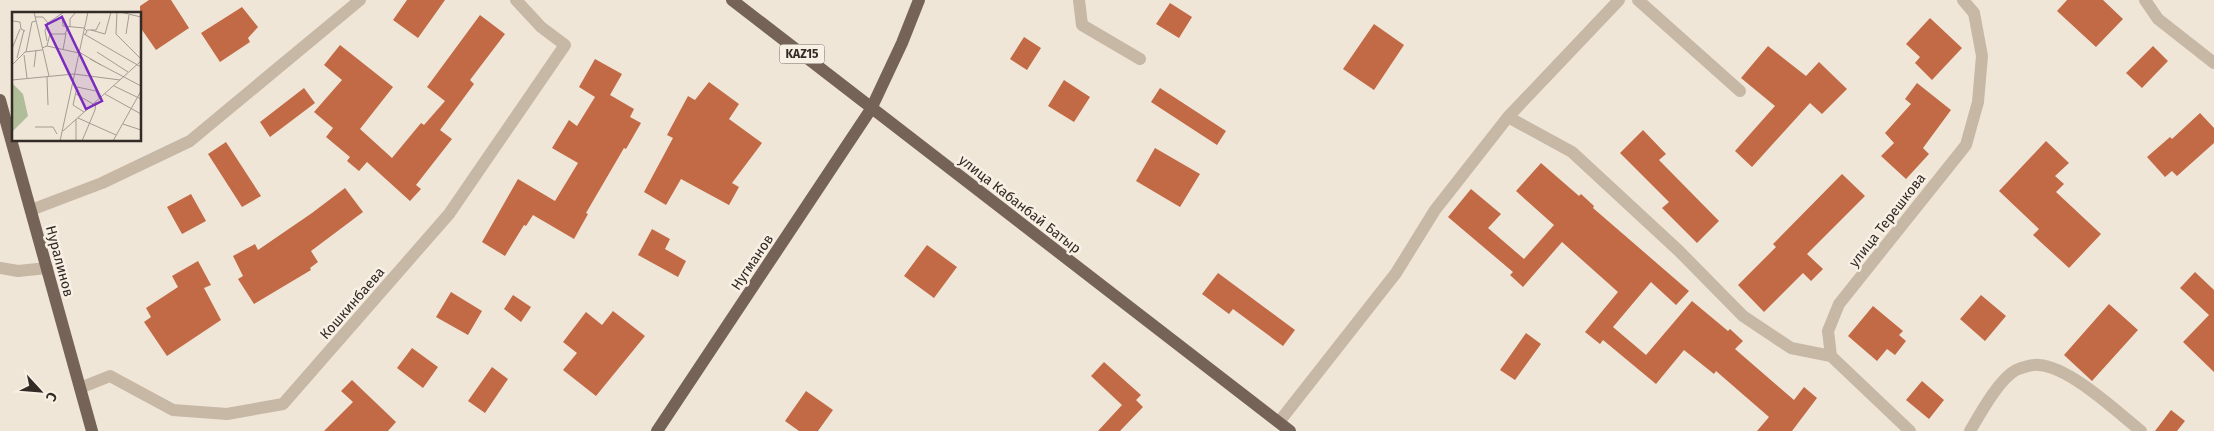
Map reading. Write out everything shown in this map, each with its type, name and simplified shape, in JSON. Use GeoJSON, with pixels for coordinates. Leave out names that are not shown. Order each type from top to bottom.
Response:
{"type":"FeatureCollection","features":[{"type":"Feature","properties":{"kind":"main road","name":"улица Кабанбай Батыр"},"geometry":{"type":"LineString","coordinates":[[732,0],[1285,428]]}},
{"type":"Feature","properties":{"kind":"main road","name":"Нугманов"},"geometry":{"type":"LineString","coordinates":[[657,431],[872,109],[919,0]]}},
{"type":"Feature","properties":{"kind":"main road","name":"Нуралинов"},"geometry":{"type":"LineString","coordinates":[[0,100],[92,431]]}},
{"type":"Feature","properties":{"kind":"street"},"geometry":{"type":"LineString","coordinates":[[31,210],[102,183],[190,141],[360,0]]}},
{"type":"Feature","properties":{"kind":"street","name":"Кошкинбаева"},"geometry":{"type":"LineString","coordinates":[[80,388],[110,376],[173,410],[227,414],[283,404],[449,214],[565,45],[541,27],[516,0]]}},
{"type":"Feature","properties":{"kind":"street"},"geometry":{"type":"LineString","coordinates":[[1079,0],[1082,25],[1140,59]]}},
{"type":"Feature","properties":{"kind":"street"},"geometry":{"type":"LineString","coordinates":[[1285,428],[1396,273],[1435,210],[1508,117],[1619,0]]}},
{"type":"Feature","properties":{"kind":"street"},"geometry":{"type":"LineString","coordinates":[[1638,0],[1740,91]]}},
{"type":"Feature","properties":{"kind":"street","name":"улица Терешкова"},"geometry":{"type":"LineString","coordinates":[[1831,356],[1828,331],[1839,304],[1966,145],[1978,102],[1982,56],[1974,13],[1963,0]]}},
{"type":"Feature","properties":{"kind":"street"},"geometry":{"type":"LineString","coordinates":[[2145,0],[2158,19],[2214,63]]}},
{"type":"Feature","properties":{"kind":"street"},"geometry":{"type":"LineString","coordinates":[[1508,117],[1572,152],[1679,251],[1743,316],[1791,348],[1831,356],[1910,431]]}},
{"type":"Feature","properties":{"kind":"street"},"geometry":{"type":"LineString","coordinates":[[0,268],[18,271],[47,268]]}},
{"type":"Feature","properties":{"kind":"street"},"geometry":{"type":"LineString","coordinates":[[1970,431],[1994,392],[2015,370],[2038,364],[2060,371],[2084,385],[2141,431]]}},
{"type":"Feature","properties":{"kind":"building"},"geometry":{"type":"Polygon","coordinates":[[[149,0],[171,0],[189,28],[156,50],[141,28],[140,6],[149,0]]]}},
{"type":"Feature","properties":{"kind":"building"},"geometry":{"type":"Polygon","coordinates":[[[407,0],[445,0],[418,38],[393,20],[407,0]]]}},
{"type":"Feature","properties":{"kind":"building"},"geometry":{"type":"Polygon","coordinates":[[[2067,0],[2103,0],[2123,19],[2096,47],[2057,11],[2067,0]]]}},
{"type":"Feature","properties":{"kind":"building"},"geometry":{"type":"Polygon","coordinates":[[[1170,3],[1192,17],[1179,38],[1156,24],[1170,3]]]}},
{"type":"Feature","properties":{"kind":"building"},"geometry":{"type":"Polygon","coordinates":[[[242,7],[258,27],[248,38],[250,42],[220,62],[201,33],[242,7]]]}},
{"type":"Feature","properties":{"kind":"building"},"geometry":{"type":"Polygon","coordinates":[[[480,15],[505,34],[470,80],[474,84],[440,130],[452,139],[416,185],[421,189],[410,201],[367,162],[359,171],[347,161],[350,157],[326,137],[333,128],[314,112],[342,80],[324,65],[340,45],[393,87],[360,129],[392,158],[421,123],[424,125],[445,101],[427,87],[480,15]]]}},
{"type":"Feature","properties":{"kind":"building"},"geometry":{"type":"Polygon","coordinates":[[[1930,18],[1962,48],[1932,80],[1915,63],[1920,57],[1906,44],[1930,18]]]}},
{"type":"Feature","properties":{"kind":"building"},"geometry":{"type":"Polygon","coordinates":[[[1374,24],[1404,45],[1374,90],[1343,69],[1374,24]]]}},
{"type":"Feature","properties":{"kind":"building"},"geometry":{"type":"Polygon","coordinates":[[[1024,37],[1041,48],[1027,70],[1010,59],[1024,37]]]}},
{"type":"Feature","properties":{"kind":"building"},"geometry":{"type":"Polygon","coordinates":[[[1768,46],[1806,76],[1819,62],[1847,89],[1822,114],[1810,103],[1752,167],[1735,151],[1775,106],[1741,78],[1768,46]]]}},
{"type":"Feature","properties":{"kind":"building"},"geometry":{"type":"Polygon","coordinates":[[[2153,46],[2168,61],[2142,88],[2126,73],[2153,46]]]}},
{"type":"Feature","properties":{"kind":"building"},"geometry":{"type":"Polygon","coordinates":[[[595,59],[622,74],[610,95],[634,109],[630,117],[641,123],[586,213],[588,214],[574,239],[533,215],[526,226],[524,225],[505,256],[482,242],[518,179],[555,201],[578,163],[552,148],[569,120],[577,126],[595,97],[579,87],[595,59]]]}},
{"type":"Feature","properties":{"kind":"building"},"geometry":{"type":"Polygon","coordinates":[[[1064,80],[1090,97],[1074,122],[1048,106],[1064,80]]]}},
{"type":"Feature","properties":{"kind":"building"},"geometry":{"type":"Polygon","coordinates":[[[709,82],[739,104],[729,119],[762,143],[732,183],[739,187],[729,205],[681,179],[666,205],[644,192],[673,138],[667,135],[688,96],[695,100],[709,82]]]}},
{"type":"Feature","properties":{"kind":"building"},"geometry":{"type":"Polygon","coordinates":[[[1917,83],[1951,110],[1923,148],[1929,154],[1906,179],[1881,156],[1894,143],[1885,133],[1911,104],[1905,99],[1917,83]]]}},
{"type":"Feature","properties":{"kind":"building"},"geometry":{"type":"Polygon","coordinates":[[[304,88],[315,103],[270,137],[260,122],[304,88]]]}},
{"type":"Feature","properties":{"kind":"building"},"geometry":{"type":"Polygon","coordinates":[[[1160,88],[1226,131],[1217,145],[1151,102],[1160,88]]]}},
{"type":"Feature","properties":{"kind":"building"},"geometry":{"type":"Polygon","coordinates":[[[2200,113],[2214,128],[2214,143],[2177,176],[2172,171],[2165,177],[2147,157],[2170,137],[2172,139],[2200,113]]]}},
{"type":"Feature","properties":{"kind":"building"},"geometry":{"type":"Polygon","coordinates":[[[1643,130],[1666,154],[1659,160],[1719,221],[1697,243],[1662,208],[1669,202],[1620,153],[1643,130]]]}},
{"type":"Feature","properties":{"kind":"building"},"geometry":{"type":"Polygon","coordinates":[[[2046,141],[2069,163],[2055,176],[2064,184],[2056,192],[2101,234],[2069,268],[2033,235],[2039,229],[1999,191],[2046,141]]]}},
{"type":"Feature","properties":{"kind":"building"},"geometry":{"type":"Polygon","coordinates":[[[226,142],[261,196],[242,207],[208,154],[226,142]]]}},
{"type":"Feature","properties":{"kind":"building"},"geometry":{"type":"Polygon","coordinates":[[[1155,148],[1200,174],[1180,207],[1136,181],[1155,148]]]}},
{"type":"Feature","properties":{"kind":"building"},"geometry":{"type":"Polygon","coordinates":[[[1541,163],[1579,196],[1581,194],[1594,206],[1593,208],[1689,291],[1676,305],[1651,282],[1613,327],[1646,355],[1692,301],[1743,341],[1735,349],[1794,400],[1804,387],[1817,398],[1792,431],[1757,431],[1769,417],[1716,371],[1714,374],[1684,350],[1656,384],[1603,340],[1600,344],[1585,332],[1618,292],[1562,242],[1523,287],[1510,275],[1513,272],[1448,217],[1471,189],[1501,214],[1488,228],[1524,259],[1554,225],[1516,191],[1541,163]]]}},
{"type":"Feature","properties":{"kind":"building"},"geometry":{"type":"Polygon","coordinates":[[[1842,174],[1865,196],[1807,254],[1823,269],[1811,281],[1803,273],[1764,312],[1738,285],[1776,247],[1773,244],[1842,174]]]}},
{"type":"Feature","properties":{"kind":"building"},"geometry":{"type":"Polygon","coordinates":[[[345,188],[363,212],[311,251],[318,262],[310,268],[311,270],[254,304],[238,279],[243,276],[233,256],[255,244],[258,250],[345,188]]]}},
{"type":"Feature","properties":{"kind":"building"},"geometry":{"type":"Polygon","coordinates":[[[191,194],[206,221],[182,234],[167,207],[191,194]]]}},
{"type":"Feature","properties":{"kind":"building"},"geometry":{"type":"Polygon","coordinates":[[[652,229],[670,239],[665,249],[686,261],[678,277],[638,255],[652,229]]]}},
{"type":"Feature","properties":{"kind":"building"},"geometry":{"type":"Polygon","coordinates":[[[927,245],[957,267],[934,298],[904,276],[927,245]]]}},
{"type":"Feature","properties":{"kind":"building"},"geometry":{"type":"Polygon","coordinates":[[[198,261],[211,285],[204,288],[221,320],[167,356],[144,322],[151,317],[146,308],[178,287],[172,276],[198,261]]]}},
{"type":"Feature","properties":{"kind":"building"},"geometry":{"type":"Polygon","coordinates":[[[2195,272],[2214,290],[2214,372],[2183,342],[2209,315],[2180,288],[2195,272]]]}},
{"type":"Feature","properties":{"kind":"building"},"geometry":{"type":"Polygon","coordinates":[[[1218,273],[1295,330],[1283,346],[1233,309],[1229,314],[1202,294],[1218,273]]]}},
{"type":"Feature","properties":{"kind":"building"},"geometry":{"type":"Polygon","coordinates":[[[451,292],[482,311],[468,335],[436,317],[451,292]]]}},
{"type":"Feature","properties":{"kind":"building"},"geometry":{"type":"Polygon","coordinates":[[[513,295],[531,307],[521,322],[504,309],[513,295]]]}},
{"type":"Feature","properties":{"kind":"building"},"geometry":{"type":"Polygon","coordinates":[[[1981,295],[2006,316],[1985,341],[1960,319],[1981,295]]]}},
{"type":"Feature","properties":{"kind":"building"},"geometry":{"type":"Polygon","coordinates":[[[2109,304],[2138,330],[2092,381],[2064,355],[2109,304]]]}},
{"type":"Feature","properties":{"kind":"building"},"geometry":{"type":"Polygon","coordinates":[[[1873,306],[1903,331],[1899,335],[1906,341],[1895,355],[1887,349],[1877,361],[1848,336],[1873,306]]]}},
{"type":"Feature","properties":{"kind":"building"},"geometry":{"type":"Polygon","coordinates":[[[613,311],[645,336],[596,396],[563,370],[577,353],[563,342],[586,312],[602,325],[613,311]]]}},
{"type":"Feature","properties":{"kind":"building"},"geometry":{"type":"Polygon","coordinates":[[[1526,333],[1541,344],[1515,380],[1500,370],[1526,333]]]}},
{"type":"Feature","properties":{"kind":"building"},"geometry":{"type":"Polygon","coordinates":[[[412,348],[438,367],[423,388],[397,368],[412,348]]]}},
{"type":"Feature","properties":{"kind":"building"},"geometry":{"type":"Polygon","coordinates":[[[1104,362],[1141,395],[1136,400],[1143,407],[1120,431],[1098,431],[1122,405],[1091,376],[1104,362]]]}},
{"type":"Feature","properties":{"kind":"building"},"geometry":{"type":"Polygon","coordinates":[[[492,367],[508,379],[485,413],[468,401],[492,367]]]}},
{"type":"Feature","properties":{"kind":"building"},"geometry":{"type":"Polygon","coordinates":[[[352,380],[396,422],[388,431],[324,431],[353,402],[341,391],[352,380]]]}},
{"type":"Feature","properties":{"kind":"building"},"geometry":{"type":"Polygon","coordinates":[[[1922,381],[1944,400],[1929,419],[1906,400],[1922,381]]]}},
{"type":"Feature","properties":{"kind":"building"},"geometry":{"type":"Polygon","coordinates":[[[806,391],[833,410],[818,431],[799,431],[785,421],[806,391]]]}},
{"type":"Feature","properties":{"kind":"building"},"geometry":{"type":"Polygon","coordinates":[[[2171,410],[2185,421],[2177,431],[2155,431],[2171,410]]]}}]}
